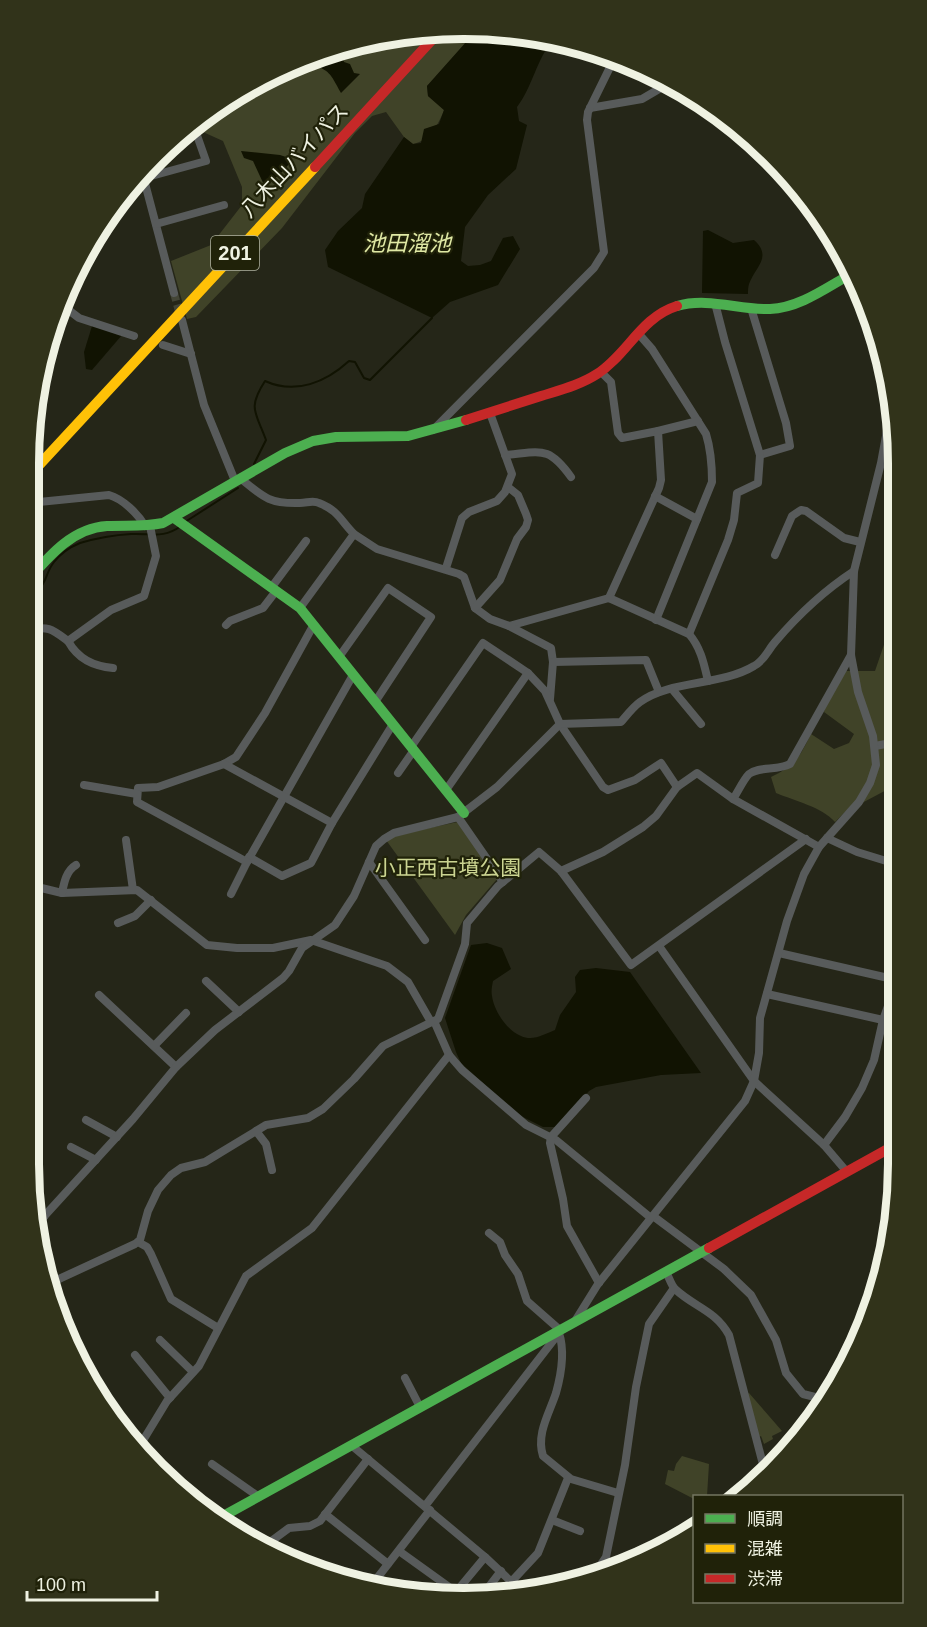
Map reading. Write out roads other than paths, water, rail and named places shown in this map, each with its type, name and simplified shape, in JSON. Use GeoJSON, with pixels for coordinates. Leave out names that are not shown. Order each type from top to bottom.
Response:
{"type":"FeatureCollection","features":[{"type":"Feature","properties":{"kind":"main road","name":"八木山バイパス"},"geometry":{"type":"LineString","coordinates":[[39,465],[431,41]]}},
{"type":"Feature","properties":{"kind":"main road"},"geometry":{"type":"LineString","coordinates":[[39,568],[54,551],[75,536],[98,528],[150,531],[180,522],[238,480],[285,453],[313,441],[336,437],[408,436],[432,431],[571,387],[601,372],[638,333],[668,308],[698,302],[751,308],[787,307],[845,277]]}},
{"type":"Feature","properties":{"kind":"main road"},"geometry":{"type":"LineString","coordinates":[[180,522],[300,609],[446,790],[461,815]]}},
{"type":"Feature","properties":{"kind":"main road"},"geometry":{"type":"LineString","coordinates":[[226,1515],[888,1149]]}},
{"type":"Feature","properties":{"kind":"street"},"geometry":{"type":"LineString","coordinates":[[432,431],[594,268],[604,252],[587,120],[590,108],[611,66]]}},
{"type":"Feature","properties":{"kind":"street"},"geometry":{"type":"LineString","coordinates":[[590,108],[642,99],[661,88]]}},
{"type":"Feature","properties":{"kind":"street"},"geometry":{"type":"LineString","coordinates":[[154,173],[207,161],[197,134]]}},
{"type":"Feature","properties":{"kind":"street"},"geometry":{"type":"LineString","coordinates":[[145,183],[174,293]]}},
{"type":"Feature","properties":{"kind":"street"},"geometry":{"type":"LineString","coordinates":[[156,224],[224,205]]}},
{"type":"Feature","properties":{"kind":"street"},"geometry":{"type":"LineString","coordinates":[[689,634],[728,540],[734,520],[736,493],[758,483],[760,455],[715,303]]}},
{"type":"Feature","properties":{"kind":"street"},"geometry":{"type":"LineString","coordinates":[[751,308],[786,423],[790,446],[760,455]]}},
{"type":"Feature","properties":{"kind":"street"},"geometry":{"type":"LineString","coordinates":[[68,310],[79,318],[134,336]]}},
{"type":"Feature","properties":{"kind":"street"},"geometry":{"type":"LineString","coordinates":[[182,320],[204,405],[238,480],[276,502],[315,501],[339,515],[354,534],[377,549],[446,568],[464,577],[475,608],[490,619],[509,626],[551,648],[554,662],[550,700]]}},
{"type":"Feature","properties":{"kind":"street"},"geometry":{"type":"LineString","coordinates":[[638,333],[652,349],[698,421],[706,434],[710,447],[712,482],[656,620]]}},
{"type":"Feature","properties":{"kind":"street"},"geometry":{"type":"LineString","coordinates":[[163,345],[191,354]]}},
{"type":"Feature","properties":{"kind":"street"},"geometry":{"type":"LineString","coordinates":[[601,372],[611,382],[618,433],[622,438],[698,421]]}},
{"type":"Feature","properties":{"kind":"street"},"geometry":{"type":"LineString","coordinates":[[446,568],[465,514],[497,501],[508,487],[512,474],[490,413]]}},
{"type":"Feature","properties":{"kind":"street"},"geometry":{"type":"LineString","coordinates":[[609,598],[661,480],[658,431]]}},
{"type":"Feature","properties":{"kind":"street"},"geometry":{"type":"LineString","coordinates":[[574,1322],[599,1283],[746,1101],[754,1081],[759,1053],[760,1018],[787,921],[804,874],[819,847],[848,816],[870,783],[876,765],[875,746],[868,717],[858,692],[851,655],[854,571],[887,433]]}},
{"type":"Feature","properties":{"kind":"street"},"geometry":{"type":"LineString","coordinates":[[505,455],[541,452],[549,454],[561,463],[571,477]]}},
{"type":"Feature","properties":{"kind":"street"},"geometry":{"type":"LineString","coordinates":[[475,608],[500,580],[517,538],[526,527],[528,520],[518,495],[508,487]]}},
{"type":"Feature","properties":{"kind":"street"},"geometry":{"type":"LineString","coordinates":[[39,501],[110,495],[118,497],[150,531],[156,556],[144,596],[105,614],[68,641]]}},
{"type":"Feature","properties":{"kind":"street"},"geometry":{"type":"LineString","coordinates":[[655,496],[697,519]]}},
{"type":"Feature","properties":{"kind":"street"},"geometry":{"type":"LineString","coordinates":[[775,555],[792,516],[801,510],[806,511],[844,537],[860,542]]}},
{"type":"Feature","properties":{"kind":"street"},"geometry":{"type":"LineString","coordinates":[[300,609],[354,534]]}},
{"type":"Feature","properties":{"kind":"street"},"geometry":{"type":"LineString","coordinates":[[226,625],[230,621],[263,608],[306,541]]}},
{"type":"Feature","properties":{"kind":"street"},"geometry":{"type":"LineString","coordinates":[[43,1218],[117,1137],[176,1067],[215,1030],[283,978],[303,948],[311,940],[335,925],[354,896],[376,846],[394,833],[461,815],[497,787],[560,724],[621,722],[640,702],[659,692],[736,675],[756,666],[775,642],[810,606],[836,583],[854,571]]}},
{"type":"Feature","properties":{"kind":"street"},"geometry":{"type":"LineString","coordinates":[[339,657],[388,588],[431,617],[375,702]]}},
{"type":"Feature","properties":{"kind":"street"},"geometry":{"type":"LineString","coordinates":[[509,626],[609,598],[689,634],[696,642],[703,657],[708,681]]}},
{"type":"Feature","properties":{"kind":"street"},"geometry":{"type":"LineString","coordinates":[[314,626],[242,751],[236,757],[224,764],[158,787],[138,788],[137,802],[282,876],[311,863],[332,823],[393,724]]}},
{"type":"Feature","properties":{"kind":"street"},"geometry":{"type":"LineString","coordinates":[[39,628],[48,628],[68,641],[79,657],[90,663],[113,668]]}},
{"type":"Feature","properties":{"kind":"street"},"geometry":{"type":"LineString","coordinates":[[398,773],[483,643],[528,673],[545,691],[560,724],[603,787],[608,790],[635,780],[661,763],[677,787]]}},
{"type":"Feature","properties":{"kind":"street"},"geometry":{"type":"LineString","coordinates":[[734,799],[749,774],[761,769],[780,769],[790,764],[851,655]]}},
{"type":"Feature","properties":{"kind":"street"},"geometry":{"type":"LineString","coordinates":[[554,662],[646,660],[659,692]]}},
{"type":"Feature","properties":{"kind":"street"},"geometry":{"type":"LineString","coordinates":[[446,790],[528,673]]}},
{"type":"Feature","properties":{"kind":"street"},"geometry":{"type":"LineString","coordinates":[[231,894],[283,796],[352,675]]}},
{"type":"Feature","properties":{"kind":"street"},"geometry":{"type":"LineString","coordinates":[[672,689],[700,724]]}},
{"type":"Feature","properties":{"kind":"street"},"geometry":{"type":"LineString","coordinates":[[875,746],[888,744]]}},
{"type":"Feature","properties":{"kind":"street"},"geometry":{"type":"LineString","coordinates":[[224,764],[332,823]]}},
{"type":"Feature","properties":{"kind":"street"},"geometry":{"type":"LineString","coordinates":[[561,871],[603,852],[643,827],[656,816],[677,787],[697,773],[734,799],[819,847]]}},
{"type":"Feature","properties":{"kind":"street"},"geometry":{"type":"LineString","coordinates":[[84,785],[137,794]]}},
{"type":"Feature","properties":{"kind":"street"},"geometry":{"type":"LineString","coordinates":[[461,815],[503,882]]}},
{"type":"Feature","properties":{"kind":"street"},"geometry":{"type":"LineString","coordinates":[[827,838],[857,852],[888,862]]}},
{"type":"Feature","properties":{"kind":"street"},"geometry":{"type":"LineString","coordinates":[[56,1281],[138,1242],[158,1190],[171,1175],[181,1168],[205,1162],[266,1125],[315,1115],[354,1079],[383,1046],[438,1019],[465,944],[467,923],[503,882],[539,852],[561,871],[632,965],[806,839]]}},
{"type":"Feature","properties":{"kind":"street"},"geometry":{"type":"LineString","coordinates":[[126,840],[133,890]]}},
{"type":"Feature","properties":{"kind":"street"},"geometry":{"type":"LineString","coordinates":[[369,862],[425,940]]}},
{"type":"Feature","properties":{"kind":"street"},"geometry":{"type":"LineString","coordinates":[[62,893],[70,869],[76,865]]}},
{"type":"Feature","properties":{"kind":"street"},"geometry":{"type":"LineString","coordinates":[[39,887],[62,893],[137,890],[199,940],[214,947],[273,948],[311,940],[387,966],[400,974],[433,1021],[449,1055],[462,1070],[526,1125],[551,1137],[652,1217],[730,1273],[751,1295],[776,1340],[786,1373],[803,1394],[817,1398]]}},
{"type":"Feature","properties":{"kind":"street"},"geometry":{"type":"LineString","coordinates":[[118,923],[135,916],[151,900]]}},
{"type":"Feature","properties":{"kind":"street"},"geometry":{"type":"LineString","coordinates":[[658,946],[754,1081],[824,1145],[847,1172]]}},
{"type":"Feature","properties":{"kind":"street"},"geometry":{"type":"LineString","coordinates":[[779,953],[888,979]]}},
{"type":"Feature","properties":{"kind":"street"},"geometry":{"type":"LineString","coordinates":[[206,981],[239,1012]]}},
{"type":"Feature","properties":{"kind":"street"},"geometry":{"type":"LineString","coordinates":[[767,994],[883,1020]]}},
{"type":"Feature","properties":{"kind":"street"},"geometry":{"type":"LineString","coordinates":[[99,995],[176,1067]]}},
{"type":"Feature","properties":{"kind":"street"},"geometry":{"type":"LineString","coordinates":[[824,1145],[862,1088],[874,1060],[888,1006]]}},
{"type":"Feature","properties":{"kind":"street"},"geometry":{"type":"LineString","coordinates":[[154,1046],[186,1013]]}},
{"type":"Feature","properties":{"kind":"street"},"geometry":{"type":"LineString","coordinates":[[143,1441],[170,1398],[193,1372],[205,1354],[246,1276],[312,1228],[449,1055]]}},
{"type":"Feature","properties":{"kind":"street"},"geometry":{"type":"LineString","coordinates":[[586,1098],[551,1137],[550,1143],[567,1226],[599,1283]]}},
{"type":"Feature","properties":{"kind":"street"},"geometry":{"type":"LineString","coordinates":[[86,1120],[117,1137]]}},
{"type":"Feature","properties":{"kind":"street"},"geometry":{"type":"LineString","coordinates":[[256,1131],[266,1144],[272,1170]]}},
{"type":"Feature","properties":{"kind":"street"},"geometry":{"type":"LineString","coordinates":[[71,1147],[96,1160]]}},
{"type":"Feature","properties":{"kind":"street"},"geometry":{"type":"LineString","coordinates":[[489,1233],[500,1242],[505,1255],[518,1274],[527,1301],[559,1332],[562,1342],[560,1375],[541,1437],[543,1456],[568,1478],[618,1493]]}},
{"type":"Feature","properties":{"kind":"street"},"geometry":{"type":"LineString","coordinates":[[138,1242],[151,1254],[171,1299],[218,1328]]}},
{"type":"Feature","properties":{"kind":"street"},"geometry":{"type":"LineString","coordinates":[[666,1272],[674,1288],[712,1314],[729,1335],[763,1465]]}},
{"type":"Feature","properties":{"kind":"street"},"geometry":{"type":"LineString","coordinates":[[601,1565],[606,1557],[625,1465],[636,1387],[650,1324],[674,1288]]}},
{"type":"Feature","properties":{"kind":"street"},"geometry":{"type":"LineString","coordinates":[[376,1579],[559,1332]]}},
{"type":"Feature","properties":{"kind":"street"},"geometry":{"type":"LineString","coordinates":[[160,1340],[193,1372]]}},
{"type":"Feature","properties":{"kind":"street"},"geometry":{"type":"LineString","coordinates":[[135,1355],[170,1398]]}},
{"type":"Feature","properties":{"kind":"street"},"geometry":{"type":"LineString","coordinates":[[405,1378],[420,1407]]}},
{"type":"Feature","properties":{"kind":"street"},"geometry":{"type":"LineString","coordinates":[[351,1445],[428,1508],[515,1584]]}},
{"type":"Feature","properties":{"kind":"street"},"geometry":{"type":"LineString","coordinates":[[271,1541],[283,1531],[314,1524],[325,1514],[368,1459]]}},
{"type":"Feature","properties":{"kind":"street"},"geometry":{"type":"LineString","coordinates":[[212,1464],[259,1497]]}},
{"type":"Feature","properties":{"kind":"street"},"geometry":{"type":"LineString","coordinates":[[512,1581],[538,1553],[568,1478]]}},
{"type":"Feature","properties":{"kind":"street"},"geometry":{"type":"LineString","coordinates":[[325,1514],[388,1564]]}},
{"type":"Feature","properties":{"kind":"street"},"geometry":{"type":"LineString","coordinates":[[552,1520],[580,1531]]}},
{"type":"Feature","properties":{"kind":"street"},"geometry":{"type":"LineString","coordinates":[[399,1551],[450,1587]]}},
{"type":"Feature","properties":{"kind":"street"},"geometry":{"type":"LineString","coordinates":[[459,1588],[485,1557]]}},
{"type":"Feature","properties":{"kind":"street"},"geometry":{"type":"LineString","coordinates":[[489,1587],[501,1571]]}},
{"type":"Feature","properties":{"kind":"water","name":"池田溜池"},"geometry":{"type":"Polygon","coordinates":[[[469,39],[548,47],[517,107],[519,121],[527,125],[516,169],[488,195],[465,227],[461,261],[468,266],[491,261],[503,238],[513,236],[520,249],[498,285],[450,302],[432,318],[328,267],[325,250],[338,231],[362,208],[365,194],[404,137],[413,144],[421,143],[424,129],[439,124],[444,110],[428,96],[427,86],[469,39]]]}},
{"type":"Feature","properties":{"kind":"water"},"geometry":{"type":"Polygon","coordinates":[[[342,57],[344,62],[350,64],[354,73],[360,74],[341,93],[329,73],[317,65],[342,57]]]}},
{"type":"Feature","properties":{"kind":"water"},"geometry":{"type":"Polygon","coordinates":[[[241,151],[280,155],[286,157],[289,164],[265,187],[253,161],[244,158],[241,151]]]}},
{"type":"Feature","properties":{"kind":"water"},"geometry":{"type":"Polygon","coordinates":[[[708,230],[733,243],[754,240],[759,246],[762,252],[761,262],[749,284],[748,294],[702,293],[703,231],[708,230]]]}},
{"type":"Feature","properties":{"kind":"water"},"geometry":{"type":"Polygon","coordinates":[[[92,326],[122,335],[92,370],[86,369],[84,352],[92,326]]]}},
{"type":"Feature","properties":{"kind":"water"},"geometry":{"type":"Polygon","coordinates":[[[487,943],[502,948],[511,969],[493,981],[492,992],[496,1009],[515,1033],[531,1038],[555,1030],[560,1015],[576,992],[575,977],[580,970],[596,968],[630,972],[701,1073],[661,1075],[596,1087],[589,1091],[557,1127],[543,1127],[517,1114],[461,1063],[445,1018],[471,945],[487,943]]]}},
{"type":"Feature","properties":{"kind":"waterway"},"geometry":{"type":"LineString","coordinates":[[254,464],[266,440],[255,410],[256,398],[265,381],[288,387],[310,384],[331,375],[349,361],[355,362],[364,378],[370,380],[432,318]]}},
{"type":"Feature","properties":{"kind":"waterway"},"geometry":{"type":"LineString","coordinates":[[185,522],[238,488]]}},
{"type":"Feature","properties":{"kind":"waterway"},"geometry":{"type":"LineString","coordinates":[[39,589],[57,559],[80,543],[118,535],[163,534],[181,526]]}},
{"type":"Feature","properties":{"kind":"tunnel"},"geometry":{"type":"LineString","coordinates":[[174,293],[180,315]]}},
{"type":"Feature","properties":{"kind":"park label","name":"小正西古墳公園"},"geometry":{"type":"Point","coordinates":[448,867]}}]}
